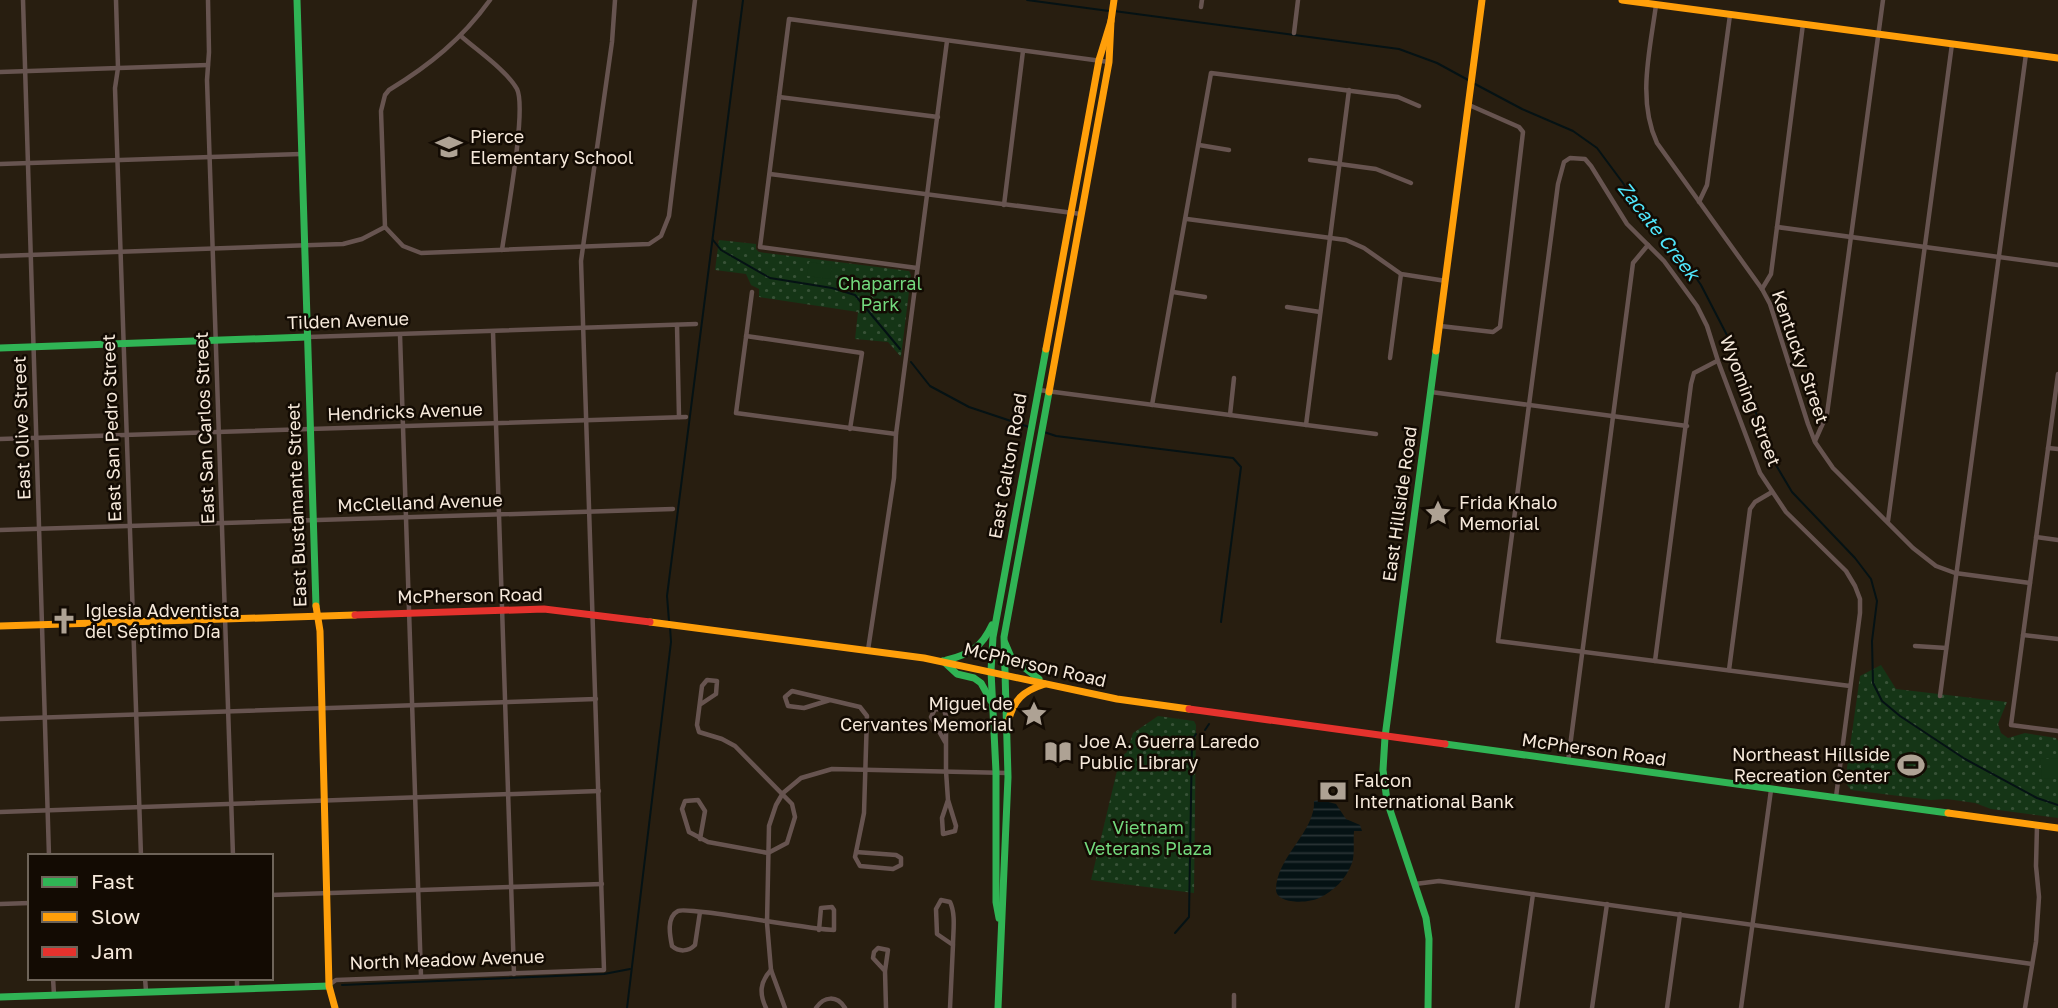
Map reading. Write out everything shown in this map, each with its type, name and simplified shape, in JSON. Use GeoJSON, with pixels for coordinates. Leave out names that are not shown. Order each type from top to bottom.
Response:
{"type":"FeatureCollection","features":[{"type":"Feature","properties":{"kind":"main road","name":"East Bustamante Street"},"geometry":{"type":"LineString","coordinates":[[297,0],[316,616],[320,631],[329,986],[335,1008]]}},
{"type":"Feature","properties":{"kind":"main road","name":"East Hillside Road"},"geometry":{"type":"LineString","coordinates":[[1428,1008],[1429,939],[1426,918],[1387,801],[1383,770],[1385,737],[1482,0]]}},
{"type":"Feature","properties":{"kind":"main road"},"geometry":{"type":"LineString","coordinates":[[1622,0],[2058,58]]}},
{"type":"Feature","properties":{"kind":"main road","name":"East Calton Road"},"geometry":{"type":"LineString","coordinates":[[998,1008],[1000,923],[1007,857],[1008,773],[1004,638],[1109,62],[1114,3]]}},
{"type":"Feature","properties":{"kind":"main road","name":"East Calton Road"},"geometry":{"type":"LineString","coordinates":[[1000,923],[996,902],[996,772],[991,671],[997,615],[1099,60],[1112,20]]}},
{"type":"Feature","properties":{"kind":"main road"},"geometry":{"type":"LineString","coordinates":[[1084,138],[1095,140]]}},
{"type":"Feature","properties":{"kind":"main road"},"geometry":{"type":"LineString","coordinates":[[1051,323],[1061,325]]}},
{"type":"Feature","properties":{"kind":"main road","name":"Tilden Avenue"},"geometry":{"type":"LineString","coordinates":[[0,348],[307,337]]}},
{"type":"Feature","properties":{"kind":"main road"},"geometry":{"type":"LineString","coordinates":[[1023,471],[1034,473]]}},
{"type":"Feature","properties":{"kind":"main road"},"geometry":{"type":"LineString","coordinates":[[1011,538],[1022,541]]}},
{"type":"Feature","properties":{"kind":"main road"},"geometry":{"type":"LineString","coordinates":[[1007,562],[1010,568],[1016,571]]}},
{"type":"Feature","properties":{"kind":"main road","name":"McPherson Road"},"geometry":{"type":"LineString","coordinates":[[0,626],[544,609],[943,661],[1117,699],[2058,828]]}},
{"type":"Feature","properties":{"kind":"main road"},"geometry":{"type":"LineString","coordinates":[[943,661],[978,649],[984,643],[997,615]]}},
{"type":"Feature","properties":{"kind":"main road"},"geometry":{"type":"LineString","coordinates":[[1004,638],[1011,657],[1046,683]]}},
{"type":"Feature","properties":{"kind":"main road"},"geometry":{"type":"LineString","coordinates":[[943,661],[957,674],[974,678],[981,683],[994,706]]}},
{"type":"Feature","properties":{"kind":"main road"},"geometry":{"type":"LineString","coordinates":[[1006,729],[1015,699],[1028,689],[1046,683]]}},
{"type":"Feature","properties":{"kind":"main road"},"geometry":{"type":"LineString","coordinates":[[997,856],[1007,857]]}},
{"type":"Feature","properties":{"kind":"main road","name":"North Meadow Avenue"},"geometry":{"type":"LineString","coordinates":[[0,997],[329,986]]}},
{"type":"Feature","properties":{"kind":"street","name":"East Olive Street"},"geometry":{"type":"LineString","coordinates":[[23,0],[49,854]]}},
{"type":"Feature","properties":{"kind":"street","name":"East San Pedro Street"},"geometry":{"type":"LineString","coordinates":[[116,0],[118,160],[141,854]]}},
{"type":"Feature","properties":{"kind":"street","name":"East San Carlos Street"},"geometry":{"type":"LineString","coordinates":[[208,0],[210,156],[233,854]]}},
{"type":"Feature","properties":{"kind":"street"},"geometry":{"type":"LineString","coordinates":[[490,0],[462,37],[432,63],[385,95],[382,111],[385,227],[398,243],[414,252],[649,244],[661,236],[669,216],[695,0]]}},
{"type":"Feature","properties":{"kind":"street"},"geometry":{"type":"LineString","coordinates":[[273,895],[602,884],[586,420],[583,247],[612,43],[615,0]]}},
{"type":"Feature","properties":{"kind":"street"},"geometry":{"type":"LineString","coordinates":[[1201,7],[1202,0]]}},
{"type":"Feature","properties":{"kind":"street"},"geometry":{"type":"LineString","coordinates":[[1294,33],[1298,0]]}},
{"type":"Feature","properties":{"kind":"street"},"geometry":{"type":"LineString","coordinates":[[1815,442],[1827,414],[1883,0]]}},
{"type":"Feature","properties":{"kind":"street","name":"Kentucky Street"},"geometry":{"type":"LineString","coordinates":[[1656,5],[1647,86],[1648,124],[1657,143],[1770,304],[1815,442],[1833,468],[1888,520],[1913,548],[1936,566],[1955,573],[2030,583]]}},
{"type":"Feature","properties":{"kind":"street"},"geometry":{"type":"LineString","coordinates":[[1699,202],[1707,185],[1730,15]]}},
{"type":"Feature","properties":{"kind":"street"},"geometry":{"type":"LineString","coordinates":[[917,268],[760,247],[789,19],[1109,62]]}},
{"type":"Feature","properties":{"kind":"street"},"geometry":{"type":"LineString","coordinates":[[1762,289],[1771,274],[1803,24]]}},
{"type":"Feature","properties":{"kind":"street"},"geometry":{"type":"LineString","coordinates":[[462,37],[512,82],[520,98],[520,121],[502,250]]}},
{"type":"Feature","properties":{"kind":"street"},"geometry":{"type":"LineString","coordinates":[[868,650],[894,478],[896,434],[947,41]]}},
{"type":"Feature","properties":{"kind":"street"},"geometry":{"type":"LineString","coordinates":[[1888,520],[1952,44]]}},
{"type":"Feature","properties":{"kind":"street"},"geometry":{"type":"LineString","coordinates":[[1004,205],[1023,51]]}},
{"type":"Feature","properties":{"kind":"street"},"geometry":{"type":"LineString","coordinates":[[1940,696],[2026,54]]}},
{"type":"Feature","properties":{"kind":"street"},"geometry":{"type":"LineString","coordinates":[[0,72],[208,65]]}},
{"type":"Feature","properties":{"kind":"street"},"geometry":{"type":"LineString","coordinates":[[1152,405],[1211,73],[1398,97],[1419,106]]}},
{"type":"Feature","properties":{"kind":"street"},"geometry":{"type":"LineString","coordinates":[[1306,425],[1349,90]]}},
{"type":"Feature","properties":{"kind":"street"},"geometry":{"type":"LineString","coordinates":[[779,97],[938,117]]}},
{"type":"Feature","properties":{"kind":"street"},"geometry":{"type":"LineString","coordinates":[[1440,326],[1493,332],[1500,327],[1523,132],[1519,127],[1468,105]]}},
{"type":"Feature","properties":{"kind":"street"},"geometry":{"type":"LineString","coordinates":[[1199,145],[1228,150]]}},
{"type":"Feature","properties":{"kind":"street"},"geometry":{"type":"LineString","coordinates":[[0,164],[302,154]]}},
{"type":"Feature","properties":{"kind":"street","name":"Wyoming Street"},"geometry":{"type":"LineString","coordinates":[[1531,406],[1558,184],[1564,162],[1570,158],[1585,159],[1600,177],[1627,224],[1664,261],[1697,306],[1707,326],[1752,454],[1772,492],[1786,512],[1846,571],[1856,586],[1860,613],[1836,798]]}},
{"type":"Feature","properties":{"kind":"street"},"geometry":{"type":"LineString","coordinates":[[1310,160],[1376,169],[1411,183]]}},
{"type":"Feature","properties":{"kind":"street"},"geometry":{"type":"LineString","coordinates":[[769,174],[1082,215]]}},
{"type":"Feature","properties":{"kind":"street"},"geometry":{"type":"LineString","coordinates":[[1186,219],[1357,243],[1401,274],[1446,281]]}},
{"type":"Feature","properties":{"kind":"street"},"geometry":{"type":"LineString","coordinates":[[0,256],[352,243],[385,227]]}},
{"type":"Feature","properties":{"kind":"street"},"geometry":{"type":"LineString","coordinates":[[1777,228],[2058,265]]}},
{"type":"Feature","properties":{"kind":"street"},"geometry":{"type":"LineString","coordinates":[[1568,762],[1633,263],[1648,245]]}},
{"type":"Feature","properties":{"kind":"street"},"geometry":{"type":"LineString","coordinates":[[1390,358],[1401,274]]}},
{"type":"Feature","properties":{"kind":"street"},"geometry":{"type":"LineString","coordinates":[[752,292],[736,413],[896,434]]}},
{"type":"Feature","properties":{"kind":"street"},"geometry":{"type":"LineString","coordinates":[[1173,292],[1205,297]]}},
{"type":"Feature","properties":{"kind":"street"},"geometry":{"type":"LineString","coordinates":[[1287,307],[1320,312]]}},
{"type":"Feature","properties":{"kind":"street"},"geometry":{"type":"LineString","coordinates":[[677,324],[679,417]]}},
{"type":"Feature","properties":{"kind":"street","name":"Tilden Avenue"},"geometry":{"type":"LineString","coordinates":[[307,337],[696,324]]}},
{"type":"Feature","properties":{"kind":"street"},"geometry":{"type":"LineString","coordinates":[[493,332],[513,974]]}},
{"type":"Feature","properties":{"kind":"street"},"geometry":{"type":"LineString","coordinates":[[400,335],[421,976]]}},
{"type":"Feature","properties":{"kind":"street"},"geometry":{"type":"LineString","coordinates":[[746,337],[862,353],[850,429]]}},
{"type":"Feature","properties":{"kind":"street"},"geometry":{"type":"LineString","coordinates":[[1655,661],[1693,373],[1718,361]]}},
{"type":"Feature","properties":{"kind":"street"},"geometry":{"type":"LineString","coordinates":[[2058,374],[2011,725],[2058,730]]}},
{"type":"Feature","properties":{"kind":"street"},"geometry":{"type":"LineString","coordinates":[[1230,415],[1234,378]]}},
{"type":"Feature","properties":{"kind":"street"},"geometry":{"type":"LineString","coordinates":[[1038,390],[1376,434]]}},
{"type":"Feature","properties":{"kind":"street"},"geometry":{"type":"LineString","coordinates":[[1431,393],[1687,426]]}},
{"type":"Feature","properties":{"kind":"street"},"geometry":{"type":"LineString","coordinates":[[1531,406],[1499,641],[1850,686]]}},
{"type":"Feature","properties":{"kind":"street","name":"Hendricks Avenue"},"geometry":{"type":"LineString","coordinates":[[0,439],[686,417]]}},
{"type":"Feature","properties":{"kind":"street"},"geometry":{"type":"LineString","coordinates":[[2048,448],[2058,449]]}},
{"type":"Feature","properties":{"kind":"street"},"geometry":{"type":"LineString","coordinates":[[1729,670],[1750,509],[1762,497],[1772,492]]}},
{"type":"Feature","properties":{"kind":"street","name":"McClelland Avenue"},"geometry":{"type":"LineString","coordinates":[[0,530],[673,509]]}},
{"type":"Feature","properties":{"kind":"street"},"geometry":{"type":"LineString","coordinates":[[2036,537],[2058,540]]}},
{"type":"Feature","properties":{"kind":"street"},"geometry":{"type":"LineString","coordinates":[[2023,635],[2058,639]]}},
{"type":"Feature","properties":{"kind":"street"},"geometry":{"type":"LineString","coordinates":[[1915,646],[1946,648]]}},
{"type":"Feature","properties":{"kind":"street"},"geometry":{"type":"LineString","coordinates":[[700,839],[705,811],[698,800],[685,801],[681,809],[689,831],[700,839],[768,853],[787,843],[795,817],[792,804],[783,793],[735,746],[699,732],[697,725],[703,681],[717,681],[716,694],[701,704]]}},
{"type":"Feature","properties":{"kind":"street"},"geometry":{"type":"LineString","coordinates":[[830,700],[796,708],[788,706],[785,697],[792,691],[860,707],[867,716],[864,813],[856,852],[856,862],[860,866],[893,869],[901,865],[901,858],[896,855],[856,852]]}},
{"type":"Feature","properties":{"kind":"street"},"geometry":{"type":"LineString","coordinates":[[0,719],[596,699]]}},
{"type":"Feature","properties":{"kind":"street"},"geometry":{"type":"LineString","coordinates":[[945,742],[931,717],[935,709],[944,710],[948,800],[956,826],[951,834],[943,834],[942,818],[948,800]]}},
{"type":"Feature","properties":{"kind":"street"},"geometry":{"type":"LineString","coordinates":[[785,1008],[771,970],[767,923],[769,826],[783,793],[801,778],[832,769],[1008,773]]}},
{"type":"Feature","properties":{"kind":"street"},"geometry":{"type":"LineString","coordinates":[[1741,1008],[1772,790]]}},
{"type":"Feature","properties":{"kind":"street"},"geometry":{"type":"LineString","coordinates":[[0,812],[599,791]]}},
{"type":"Feature","properties":{"kind":"street"},"geometry":{"type":"LineString","coordinates":[[2025,1008],[2036,942],[2039,897],[2036,866],[2037,826]]}},
{"type":"Feature","properties":{"kind":"street"},"geometry":{"type":"LineString","coordinates":[[1415,884],[1439,881],[2032,964]]}},
{"type":"Feature","properties":{"kind":"street","name":"North Meadow Avenue"},"geometry":{"type":"LineString","coordinates":[[329,986],[336,980],[604,970],[602,884]]}},
{"type":"Feature","properties":{"kind":"street"},"geometry":{"type":"LineString","coordinates":[[1517,1008],[1533,894]]}},
{"type":"Feature","properties":{"kind":"street"},"geometry":{"type":"LineString","coordinates":[[950,1008],[953,945],[953,907],[950,902],[941,900],[936,909],[937,934],[953,945]]}},
{"type":"Feature","properties":{"kind":"street"},"geometry":{"type":"LineString","coordinates":[[0,904],[28,903]]}},
{"type":"Feature","properties":{"kind":"street"},"geometry":{"type":"LineString","coordinates":[[1592,1008],[1607,904]]}},
{"type":"Feature","properties":{"kind":"street"},"geometry":{"type":"LineString","coordinates":[[700,912],[695,945],[677,950],[672,946],[669,932],[672,916],[685,909],[767,923],[819,930],[834,930],[832,907],[821,908],[819,930]]}},
{"type":"Feature","properties":{"kind":"street"},"geometry":{"type":"LineString","coordinates":[[1667,1008],[1680,914]]}},
{"type":"Feature","properties":{"kind":"street"},"geometry":{"type":"LineString","coordinates":[[885,971],[873,958],[878,948],[888,950],[885,971],[886,1008]]}},
{"type":"Feature","properties":{"kind":"street"},"geometry":{"type":"LineString","coordinates":[[766,1008],[761,989],[764,978],[771,970]]}},
{"type":"Feature","properties":{"kind":"street"},"geometry":{"type":"LineString","coordinates":[[53,980],[54,995]]}},
{"type":"Feature","properties":{"kind":"street"},"geometry":{"type":"LineString","coordinates":[[145,980],[146,992]]}},
{"type":"Feature","properties":{"kind":"street"},"geometry":{"type":"LineString","coordinates":[[237,980],[237,989]]}},
{"type":"Feature","properties":{"kind":"street"},"geometry":{"type":"LineString","coordinates":[[1234,995],[1234,1008]]}},
{"type":"Feature","properties":{"kind":"street"},"geometry":{"type":"LineString","coordinates":[[816,1008],[822,1000],[829,998],[838,1000],[845,1008]]}},
{"type":"Feature","properties":{"kind":"green space","name":"Chaparral Park"},"geometry":{"type":"Polygon","coordinates":[[[719,240],[756,244],[759,252],[909,271],[911,275],[901,357],[888,342],[855,339],[858,312],[759,297],[759,289],[751,285],[746,274],[715,270],[719,240]]]}},
{"type":"Feature","properties":{"kind":"green space"},"geometry":{"type":"Polygon","coordinates":[[[809,262],[832,265],[830,279],[807,276],[809,262]]]}},
{"type":"Feature","properties":{"kind":"green space"},"geometry":{"type":"Polygon","coordinates":[[[1881,665],[1896,689],[2007,702],[1998,724],[2001,733],[2008,738],[2025,733],[2056,738],[2058,818],[1991,809],[1975,803],[1947,799],[1931,800],[1851,790],[1845,782],[1860,676],[1881,665]]]}},
{"type":"Feature","properties":{"kind":"green space","name":"Vietnam Veterans Plaza"},"geometry":{"type":"Polygon","coordinates":[[[1158,716],[1194,721],[1196,725],[1194,893],[1091,880],[1120,758],[1127,752],[1133,733],[1158,716]]]}},
{"type":"Feature","properties":{"kind":"green space"},"geometry":{"type":"Polygon","coordinates":[[[2058,758],[2058,778],[2042,779],[2040,759],[2058,758]]]}},
{"type":"Feature","properties":{"kind":"shaded area"},"geometry":{"type":"Polygon","coordinates":[[[1314,801],[1336,804],[1346,819],[1360,825],[1362,831],[1354,831],[1352,863],[1343,879],[1315,900],[1294,902],[1278,895],[1278,878],[1282,866],[1309,823],[1314,801]]]}},
{"type":"Feature","properties":{"kind":"waterway"},"geometry":{"type":"LineString","coordinates":[[669,621],[667,596],[743,0]]}},
{"type":"Feature","properties":{"kind":"waterway","name":"Zacate Creek"},"geometry":{"type":"LineString","coordinates":[[1027,0],[1109,11]]}},
{"type":"Feature","properties":{"kind":"waterway","name":"Zacate Creek"},"geometry":{"type":"LineString","coordinates":[[1114,11],[1399,49],[1437,63],[1470,81]]}},
{"type":"Feature","properties":{"kind":"waterway","name":"Zacate Creek"},"geometry":{"type":"LineString","coordinates":[[1475,84],[1522,109],[1573,131],[1597,148],[1642,214],[1672,243],[1701,285],[1730,341],[1773,460],[1792,492],[1855,558],[1871,579],[1877,601],[1872,641],[1873,683],[1882,701],[1965,759],[2037,798],[2058,805]]}},
{"type":"Feature","properties":{"kind":"waterway"},"geometry":{"type":"LineString","coordinates":[[713,240],[721,250],[770,278],[832,288],[855,295],[900,349]]}},
{"type":"Feature","properties":{"kind":"waterway"},"geometry":{"type":"LineString","coordinates":[[911,362],[930,386],[969,407],[1029,427]]}},
{"type":"Feature","properties":{"kind":"waterway"},"geometry":{"type":"LineString","coordinates":[[1044,432],[1056,436],[1233,458],[1241,467],[1221,622]]}},
{"type":"Feature","properties":{"kind":"waterway"},"geometry":{"type":"LineString","coordinates":[[627,1008],[671,642],[670,627]]}},
{"type":"Feature","properties":{"kind":"waterway"},"geometry":{"type":"LineString","coordinates":[[1205,730],[1209,724]]}},
{"type":"Feature","properties":{"kind":"waterway"},"geometry":{"type":"LineString","coordinates":[[1175,933],[1189,917],[1192,740],[1196,734]]}},
{"type":"Feature","properties":{"kind":"waterway"},"geometry":{"type":"LineString","coordinates":[[342,985],[604,974],[630,969]]}},
{"type":"Feature","properties":{"kind":"traffic: fast"},"geometry":{"type":"LineString","coordinates":[[297,0],[316,606]]}},
{"type":"Feature","properties":{"kind":"traffic: fast"},"geometry":{"type":"LineString","coordinates":[[0,348],[307,337]]}},
{"type":"Feature","properties":{"kind":"traffic: fast"},"geometry":{"type":"LineString","coordinates":[[999,918],[996,902],[996,772],[991,671],[993,637],[1046,349]]}},
{"type":"Feature","properties":{"kind":"traffic: fast"},"geometry":{"type":"LineString","coordinates":[[1428,1008],[1429,939],[1426,918],[1387,801],[1383,770],[1385,737],[1436,351]]}},
{"type":"Feature","properties":{"kind":"traffic: fast"},"geometry":{"type":"LineString","coordinates":[[998,1008],[1008,777],[1004,637],[1049,392]]}},
{"type":"Feature","properties":{"kind":"traffic: fast"},"geometry":{"type":"LineString","coordinates":[[947,660],[974,649],[992,625]]}},
{"type":"Feature","properties":{"kind":"traffic: fast"},"geometry":{"type":"LineString","coordinates":[[1005,643],[1011,657],[1039,679]]}},
{"type":"Feature","properties":{"kind":"traffic: fast"},"geometry":{"type":"LineString","coordinates":[[943,661],[957,674],[974,678],[981,683],[991,701]]}},
{"type":"Feature","properties":{"kind":"traffic: fast"},"geometry":{"type":"LineString","coordinates":[[1445,744],[1948,813]]}},
{"type":"Feature","properties":{"kind":"traffic: fast"},"geometry":{"type":"LineString","coordinates":[[0,997],[329,986]]}},
{"type":"Feature","properties":{"kind":"traffic: slow"},"geometry":{"type":"LineString","coordinates":[[1046,349],[1099,60],[1111,21],[1114,0]]}},
{"type":"Feature","properties":{"kind":"traffic: slow"},"geometry":{"type":"LineString","coordinates":[[1436,351],[1482,0]]}},
{"type":"Feature","properties":{"kind":"traffic: slow"},"geometry":{"type":"LineString","coordinates":[[1622,0],[2058,58]]}},
{"type":"Feature","properties":{"kind":"traffic: slow"},"geometry":{"type":"LineString","coordinates":[[1049,392],[1109,62],[1111,21]]}},
{"type":"Feature","properties":{"kind":"traffic: slow"},"geometry":{"type":"LineString","coordinates":[[316,606],[320,631],[329,986],[335,1008]]}},
{"type":"Feature","properties":{"kind":"traffic: slow"},"geometry":{"type":"LineString","coordinates":[[0,626],[355,615]]}},
{"type":"Feature","properties":{"kind":"traffic: slow"},"geometry":{"type":"LineString","coordinates":[[650,622],[924,658],[1117,699],[1189,709]]}},
{"type":"Feature","properties":{"kind":"traffic: slow"},"geometry":{"type":"LineString","coordinates":[[1008,722],[1020,697],[1045,684]]}},
{"type":"Feature","properties":{"kind":"traffic: slow"},"geometry":{"type":"LineString","coordinates":[[1948,813],[2058,828]]}},
{"type":"Feature","properties":{"kind":"traffic: jam"},"geometry":{"type":"LineString","coordinates":[[355,615],[544,609],[650,622]]}},
{"type":"Feature","properties":{"kind":"traffic: jam"},"geometry":{"type":"LineString","coordinates":[[1189,709],[1445,744]]}},
{"type":"Feature","properties":{"kind":"place","name":"Pierce Elementary School"},"geometry":{"type":"Point","coordinates":[449,147]}},
{"type":"Feature","properties":{"kind":"place","name":"Frida Khalo Memorial"},"geometry":{"type":"Point","coordinates":[1438,513]}},
{"type":"Feature","properties":{"kind":"place","name":"Iglesia Adventista del Séptimo Día"},"geometry":{"type":"Point","coordinates":[64,621]}},
{"type":"Feature","properties":{"kind":"place","name":"Miguel de Cervantes Memorial"},"geometry":{"type":"Point","coordinates":[1034,714]}},
{"type":"Feature","properties":{"kind":"place","name":"Joe A. Guerra Laredo Public Library"},"geometry":{"type":"Point","coordinates":[1058,752]}},
{"type":"Feature","properties":{"kind":"place","name":"Northeast Hillside Recreation Center"},"geometry":{"type":"Point","coordinates":[1911,765]}},
{"type":"Feature","properties":{"kind":"place","name":"Falcon International Bank"},"geometry":{"type":"Point","coordinates":[1333,791]}}]}
